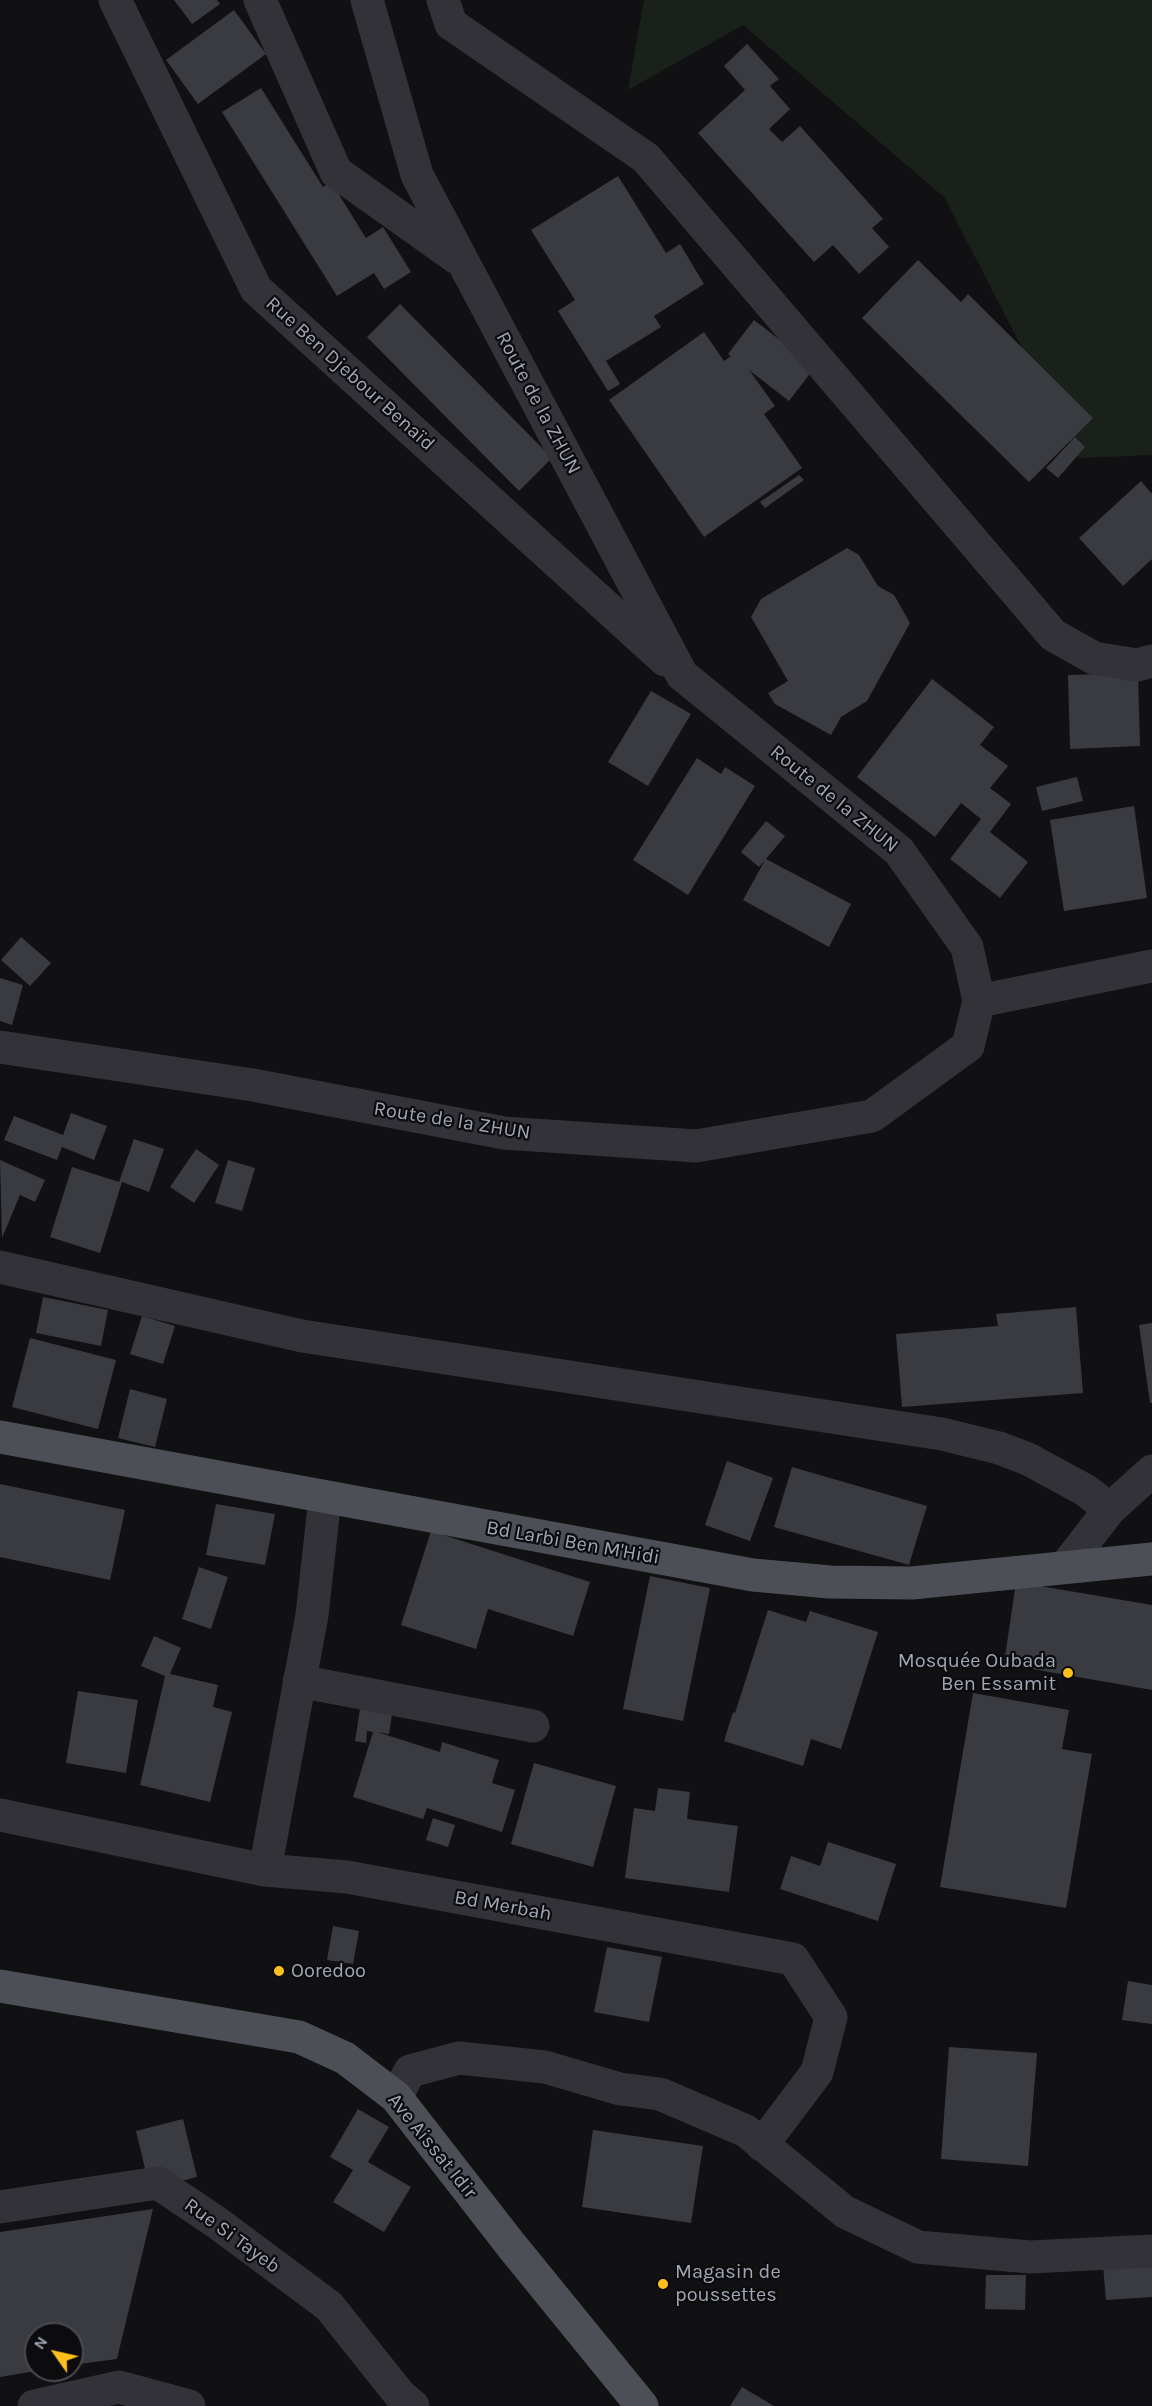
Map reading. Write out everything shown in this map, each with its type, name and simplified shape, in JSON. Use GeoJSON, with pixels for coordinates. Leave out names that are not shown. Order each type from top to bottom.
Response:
{"type":"FeatureCollection","features":[{"type":"Feature","properties":{"kind":"main road","name":"Bd Larbi Ben M'Hidi"},"geometry":{"type":"LineString","coordinates":[[0,1437],[753,1575],[830,1582],[912,1583],[1152,1559]]}},
{"type":"Feature","properties":{"kind":"main road","name":"Ave Aissat Idir"},"geometry":{"type":"LineString","coordinates":[[0,1986],[299,2037],[345,2058],[396,2097],[511,2246],[642,2406]]}},
{"type":"Feature","properties":{"kind":"street","name":"Rue Ben Djebour Benaïd"},"geometry":{"type":"LineString","coordinates":[[115,0],[256,290],[682,675]]}},
{"type":"Feature","properties":{"kind":"street"},"geometry":{"type":"LineString","coordinates":[[260,0],[336,172],[463,262]]}},
{"type":"Feature","properties":{"kind":"street","name":"Route de la ZHUN"},"geometry":{"type":"LineString","coordinates":[[0,1047],[253,1085],[504,1133],[696,1146],[872,1116],[968,1046],[979,1001],[967,947],[899,850],[682,675],[417,175],[367,0]]}},
{"type":"Feature","properties":{"kind":"street"},"geometry":{"type":"LineString","coordinates":[[443,0],[451,24],[646,158],[1053,635],[1095,658],[1137,665],[1152,661]]}},
{"type":"Feature","properties":{"kind":"street"},"geometry":{"type":"LineString","coordinates":[[979,1001],[1152,966]]}},
{"type":"Feature","properties":{"kind":"street"},"geometry":{"type":"LineString","coordinates":[[0,1267],[302,1336],[942,1434],[999,1448],[1028,1459],[1085,1490],[1110,1509]]}},
{"type":"Feature","properties":{"kind":"street"},"geometry":{"type":"LineString","coordinates":[[1065,1567],[1110,1509],[1152,1471]]}},
{"type":"Feature","properties":{"kind":"street"},"geometry":{"type":"LineString","coordinates":[[265,1870],[312,1615],[326,1498]]}},
{"type":"Feature","properties":{"kind":"street"},"geometry":{"type":"LineString","coordinates":[[299,1681],[533,1726]]}},
{"type":"Feature","properties":{"kind":"street","name":"Bd Merbah"},"geometry":{"type":"LineString","coordinates":[[0,1815],[265,1870],[347,1877],[793,1959],[831,2018],[817,2072],[762,2145]]}},
{"type":"Feature","properties":{"kind":"street"},"geometry":{"type":"LineString","coordinates":[[0,1996],[46,1994]]}},
{"type":"Feature","properties":{"kind":"street"},"geometry":{"type":"LineString","coordinates":[[396,2097],[410,2071],[459,2058],[545,2067],[620,2089],[660,2094],[746,2131],[845,2212],[918,2247],[1030,2257],[1152,2251]]}},
{"type":"Feature","properties":{"kind":"street","name":"Rue Si Tayeb"},"geometry":{"type":"LineString","coordinates":[[0,2207],[158,2184],[216,2222],[329,2306],[400,2395],[414,2406]]}},
{"type":"Feature","properties":{"kind":"street"},"geometry":{"type":"LineString","coordinates":[[34,2406],[119,2387],[189,2406]]}},
{"type":"Feature","properties":{"kind":"shaded area"},"geometry":{"type":"Polygon","coordinates":[[[644,0],[1152,0],[1152,455],[1079,458],[944,197],[743,25],[628,90],[644,0]]]}},
{"type":"Feature","properties":{"kind":"building"},"geometry":{"type":"Polygon","coordinates":[[[174,0],[217,0],[220,4],[192,24],[174,0]]]}},
{"type":"Feature","properties":{"kind":"building"},"geometry":{"type":"Polygon","coordinates":[[[234,10],[266,54],[198,104],[166,60],[234,10]]]}},
{"type":"Feature","properties":{"kind":"building"},"geometry":{"type":"Polygon","coordinates":[[[747,44],[779,79],[770,86],[790,109],[769,129],[782,142],[800,126],[883,219],[872,228],[889,247],[859,274],[833,245],[814,262],[698,133],[745,90],[724,66],[747,44]]]}},
{"type":"Feature","properties":{"kind":"building"},"geometry":{"type":"Polygon","coordinates":[[[261,88],[323,187],[331,182],[366,238],[383,227],[411,272],[384,289],[374,273],[337,296],[222,112],[261,88]]]}},
{"type":"Feature","properties":{"kind":"building"},"geometry":{"type":"Polygon","coordinates":[[[618,176],[666,253],[680,244],[704,284],[654,316],[661,327],[606,361],[620,384],[608,391],[558,311],[575,300],[531,230],[618,176]]]}},
{"type":"Feature","properties":{"kind":"building"},"geometry":{"type":"Polygon","coordinates":[[[918,260],[961,302],[968,294],[1093,418],[1029,482],[862,318],[918,260]]]}},
{"type":"Feature","properties":{"kind":"building"},"geometry":{"type":"Polygon","coordinates":[[[400,304],[552,458],[519,491],[367,337],[400,304]]]}},
{"type":"Feature","properties":{"kind":"building"},"geometry":{"type":"Polygon","coordinates":[[[754,320],[815,367],[789,401],[749,370],[775,406],[764,414],[802,468],[704,537],[609,400],[704,332],[724,361],[731,356],[728,354],[754,320]]]}},
{"type":"Feature","properties":{"kind":"building"},"geometry":{"type":"Polygon","coordinates":[[[1075,437],[1085,447],[1058,478],[1046,468],[1075,437]]]}},
{"type":"Feature","properties":{"kind":"building"},"geometry":{"type":"Polygon","coordinates":[[[799,475],[804,480],[765,508],[760,502],[799,475]]]}},
{"type":"Feature","properties":{"kind":"building"},"geometry":{"type":"Polygon","coordinates":[[[1141,481],[1152,494],[1152,559],[1123,586],[1079,538],[1141,481]]]}},
{"type":"Feature","properties":{"kind":"building"},"geometry":{"type":"Polygon","coordinates":[[[847,548],[859,555],[878,586],[894,595],[910,623],[867,701],[841,717],[831,735],[775,704],[768,693],[788,681],[751,617],[761,599],[847,548]]]}},
{"type":"Feature","properties":{"kind":"building"},"geometry":{"type":"Polygon","coordinates":[[[1138,673],[1140,746],[1070,749],[1068,675],[1138,673]]]}},
{"type":"Feature","properties":{"kind":"building"},"geometry":{"type":"Polygon","coordinates":[[[932,679],[994,727],[980,745],[1008,766],[990,788],[1011,804],[990,832],[1028,862],[1000,898],[950,859],[981,819],[961,803],[935,837],[857,777],[932,679]]]}},
{"type":"Feature","properties":{"kind":"building"},"geometry":{"type":"Polygon","coordinates":[[[651,691],[691,714],[648,786],[608,762],[651,691]]]}},
{"type":"Feature","properties":{"kind":"building"},"geometry":{"type":"Polygon","coordinates":[[[697,758],[721,774],[725,767],[755,786],[688,895],[633,860],[697,758]]]}},
{"type":"Feature","properties":{"kind":"building"},"geometry":{"type":"Polygon","coordinates":[[[1077,777],[1083,801],[1042,811],[1036,787],[1077,777]]]}},
{"type":"Feature","properties":{"kind":"building"},"geometry":{"type":"Polygon","coordinates":[[[1134,806],[1147,898],[1064,911],[1050,820],[1134,806]]]}},
{"type":"Feature","properties":{"kind":"building"},"geometry":{"type":"Polygon","coordinates":[[[766,821],[785,836],[766,859],[851,904],[829,947],[743,900],[765,860],[759,867],[741,852],[766,821]]]}},
{"type":"Feature","properties":{"kind":"building"},"geometry":{"type":"Polygon","coordinates":[[[21,937],[51,963],[30,986],[1,960],[21,937]]]}},
{"type":"Feature","properties":{"kind":"building"},"geometry":{"type":"Polygon","coordinates":[[[0,978],[23,985],[12,1025],[0,1021],[0,978]]]}},
{"type":"Feature","properties":{"kind":"building"},"geometry":{"type":"Polygon","coordinates":[[[71,1113],[107,1126],[94,1160],[62,1147],[57,1160],[4,1140],[14,1116],[63,1135],[71,1113]]]}},
{"type":"Feature","properties":{"kind":"building"},"geometry":{"type":"Polygon","coordinates":[[[134,1139],[164,1149],[149,1192],[122,1182],[100,1253],[50,1237],[72,1167],[119,1182],[134,1139]]]}},
{"type":"Feature","properties":{"kind":"building"},"geometry":{"type":"Polygon","coordinates":[[[196,1149],[219,1165],[194,1203],[170,1187],[196,1149]]]}},
{"type":"Feature","properties":{"kind":"building"},"geometry":{"type":"Polygon","coordinates":[[[0,1160],[45,1180],[35,1202],[20,1195],[2,1238],[0,1160]]]}},
{"type":"Feature","properties":{"kind":"building"},"geometry":{"type":"Polygon","coordinates":[[[228,1160],[255,1168],[242,1211],[215,1203],[228,1160]]]}},
{"type":"Feature","properties":{"kind":"building"},"geometry":{"type":"Polygon","coordinates":[[[43,1297],[108,1310],[101,1346],[36,1333],[43,1297]]]}},
{"type":"Feature","properties":{"kind":"building"},"geometry":{"type":"Polygon","coordinates":[[[1076,1307],[1083,1393],[902,1407],[896,1334],[998,1326],[996,1314],[1076,1307]]]}},
{"type":"Feature","properties":{"kind":"building"},"geometry":{"type":"Polygon","coordinates":[[[142,1316],[175,1326],[163,1364],[130,1354],[142,1316]]]}},
{"type":"Feature","properties":{"kind":"building"},"geometry":{"type":"Polygon","coordinates":[[[1152,1323],[1152,1403],[1150,1403],[1139,1325],[1152,1323]]]}},
{"type":"Feature","properties":{"kind":"building"},"geometry":{"type":"Polygon","coordinates":[[[30,1338],[116,1360],[98,1429],[12,1407],[30,1338]]]}},
{"type":"Feature","properties":{"kind":"building"},"geometry":{"type":"Polygon","coordinates":[[[130,1389],[167,1399],[155,1447],[118,1438],[130,1389]]]}},
{"type":"Feature","properties":{"kind":"building"},"geometry":{"type":"Polygon","coordinates":[[[727,1461],[773,1478],[750,1541],[705,1525],[727,1461]]]}},
{"type":"Feature","properties":{"kind":"building"},"geometry":{"type":"Polygon","coordinates":[[[792,1467],[927,1506],[909,1565],[774,1527],[792,1467]]]}},
{"type":"Feature","properties":{"kind":"building"},"geometry":{"type":"Polygon","coordinates":[[[0,1484],[125,1510],[110,1580],[0,1557],[0,1484]]]}},
{"type":"Feature","properties":{"kind":"building"},"geometry":{"type":"Polygon","coordinates":[[[216,1504],[275,1514],[265,1565],[206,1555],[216,1504]]]}},
{"type":"Feature","properties":{"kind":"building"},"geometry":{"type":"Polygon","coordinates":[[[431,1531],[590,1582],[573,1636],[488,1609],[476,1649],[401,1625],[431,1531]]]}},
{"type":"Feature","properties":{"kind":"building"},"geometry":{"type":"Polygon","coordinates":[[[199,1567],[228,1577],[211,1629],[182,1619],[199,1567]]]}},
{"type":"Feature","properties":{"kind":"building"},"geometry":{"type":"Polygon","coordinates":[[[650,1576],[710,1588],[683,1721],[623,1709],[650,1576]]]}},
{"type":"Feature","properties":{"kind":"building"},"geometry":{"type":"Polygon","coordinates":[[[1016,1582],[1152,1605],[1152,1690],[1004,1664],[1016,1582]]]}},
{"type":"Feature","properties":{"kind":"building"},"geometry":{"type":"Polygon","coordinates":[[[768,1610],[806,1622],[810,1611],[878,1632],[841,1749],[811,1739],[803,1766],[724,1741],[768,1610]]]}},
{"type":"Feature","properties":{"kind":"building"},"geometry":{"type":"Polygon","coordinates":[[[154,1636],[181,1648],[170,1674],[218,1685],[213,1707],[232,1712],[210,1802],[140,1785],[165,1676],[141,1666],[154,1636]]]}},
{"type":"Feature","properties":{"kind":"building"},"geometry":{"type":"Polygon","coordinates":[[[78,1691],[138,1700],[126,1773],[66,1763],[78,1691]]]}},
{"type":"Feature","properties":{"kind":"building"},"geometry":{"type":"Polygon","coordinates":[[[973,1693],[1069,1710],[1062,1749],[1092,1754],[1066,1908],[940,1887],[973,1693]]]}},
{"type":"Feature","properties":{"kind":"building"},"geometry":{"type":"Polygon","coordinates":[[[360,1709],[392,1714],[389,1734],[377,1732],[440,1752],[442,1742],[499,1760],[492,1783],[515,1790],[502,1832],[427,1808],[423,1819],[353,1797],[373,1732],[367,1731],[366,1743],[355,1741],[360,1709]]]}},
{"type":"Feature","properties":{"kind":"building"},"geometry":{"type":"Polygon","coordinates":[[[534,1763],[616,1786],[593,1867],[511,1844],[534,1763]]]}},
{"type":"Feature","properties":{"kind":"building"},"geometry":{"type":"Polygon","coordinates":[[[658,1788],[690,1792],[687,1819],[738,1826],[729,1892],[625,1878],[634,1808],[655,1811],[658,1788]]]}},
{"type":"Feature","properties":{"kind":"building"},"geometry":{"type":"Polygon","coordinates":[[[433,1818],[455,1825],[448,1847],[426,1840],[433,1818]]]}},
{"type":"Feature","properties":{"kind":"building"},"geometry":{"type":"Polygon","coordinates":[[[828,1842],[896,1864],[878,1921],[780,1889],[791,1856],[820,1866],[828,1842]]]}},
{"type":"Feature","properties":{"kind":"building"},"geometry":{"type":"Polygon","coordinates":[[[333,1926],[359,1931],[353,1964],[327,1960],[333,1926]]]}},
{"type":"Feature","properties":{"kind":"building"},"geometry":{"type":"Polygon","coordinates":[[[607,1947],[662,1957],[649,2022],[594,2012],[607,1947]]]}},
{"type":"Feature","properties":{"kind":"building"},"geometry":{"type":"Polygon","coordinates":[[[1128,1981],[1152,1985],[1152,2024],[1122,2020],[1128,1981]]]}},
{"type":"Feature","properties":{"kind":"building"},"geometry":{"type":"Polygon","coordinates":[[[949,2047],[1037,2053],[1028,2166],[941,2159],[949,2047]]]}},
{"type":"Feature","properties":{"kind":"building"},"geometry":{"type":"Polygon","coordinates":[[[358,2109],[389,2127],[368,2162],[411,2187],[384,2232],[333,2202],[353,2170],[330,2157],[358,2109]]]}},
{"type":"Feature","properties":{"kind":"building"},"geometry":{"type":"Polygon","coordinates":[[[183,2119],[197,2177],[150,2189],[136,2131],[183,2119]]]}},
{"type":"Feature","properties":{"kind":"building"},"geometry":{"type":"Polygon","coordinates":[[[593,2130],[703,2146],[691,2223],[582,2207],[593,2130]]]}},
{"type":"Feature","properties":{"kind":"building"},"geometry":{"type":"Polygon","coordinates":[[[153,2209],[117,2359],[84,2363],[84,2322],[24,2322],[24,2373],[0,2377],[0,2232],[153,2209]]]}},
{"type":"Feature","properties":{"kind":"building"},"geometry":{"type":"Polygon","coordinates":[[[1152,2261],[1152,2297],[1106,2300],[1103,2265],[1152,2261]]]}},
{"type":"Feature","properties":{"kind":"building"},"geometry":{"type":"Polygon","coordinates":[[[986,2275],[1026,2275],[1025,2310],[985,2309],[986,2275]]]}},
{"type":"Feature","properties":{"kind":"building"},"geometry":{"type":"Polygon","coordinates":[[[742,2387],[774,2406],[730,2406],[742,2387]]]}},
{"type":"Feature","properties":{"kind":"place","name":"Mosquée Oubada Ben Essamit"},"geometry":{"type":"Point","coordinates":[1068,1673]}},
{"type":"Feature","properties":{"kind":"place","name":"Ooredoo"},"geometry":{"type":"Point","coordinates":[279,1971]}},
{"type":"Feature","properties":{"kind":"place","name":"Magasin de poussettes"},"geometry":{"type":"Point","coordinates":[663,2284]}}]}
